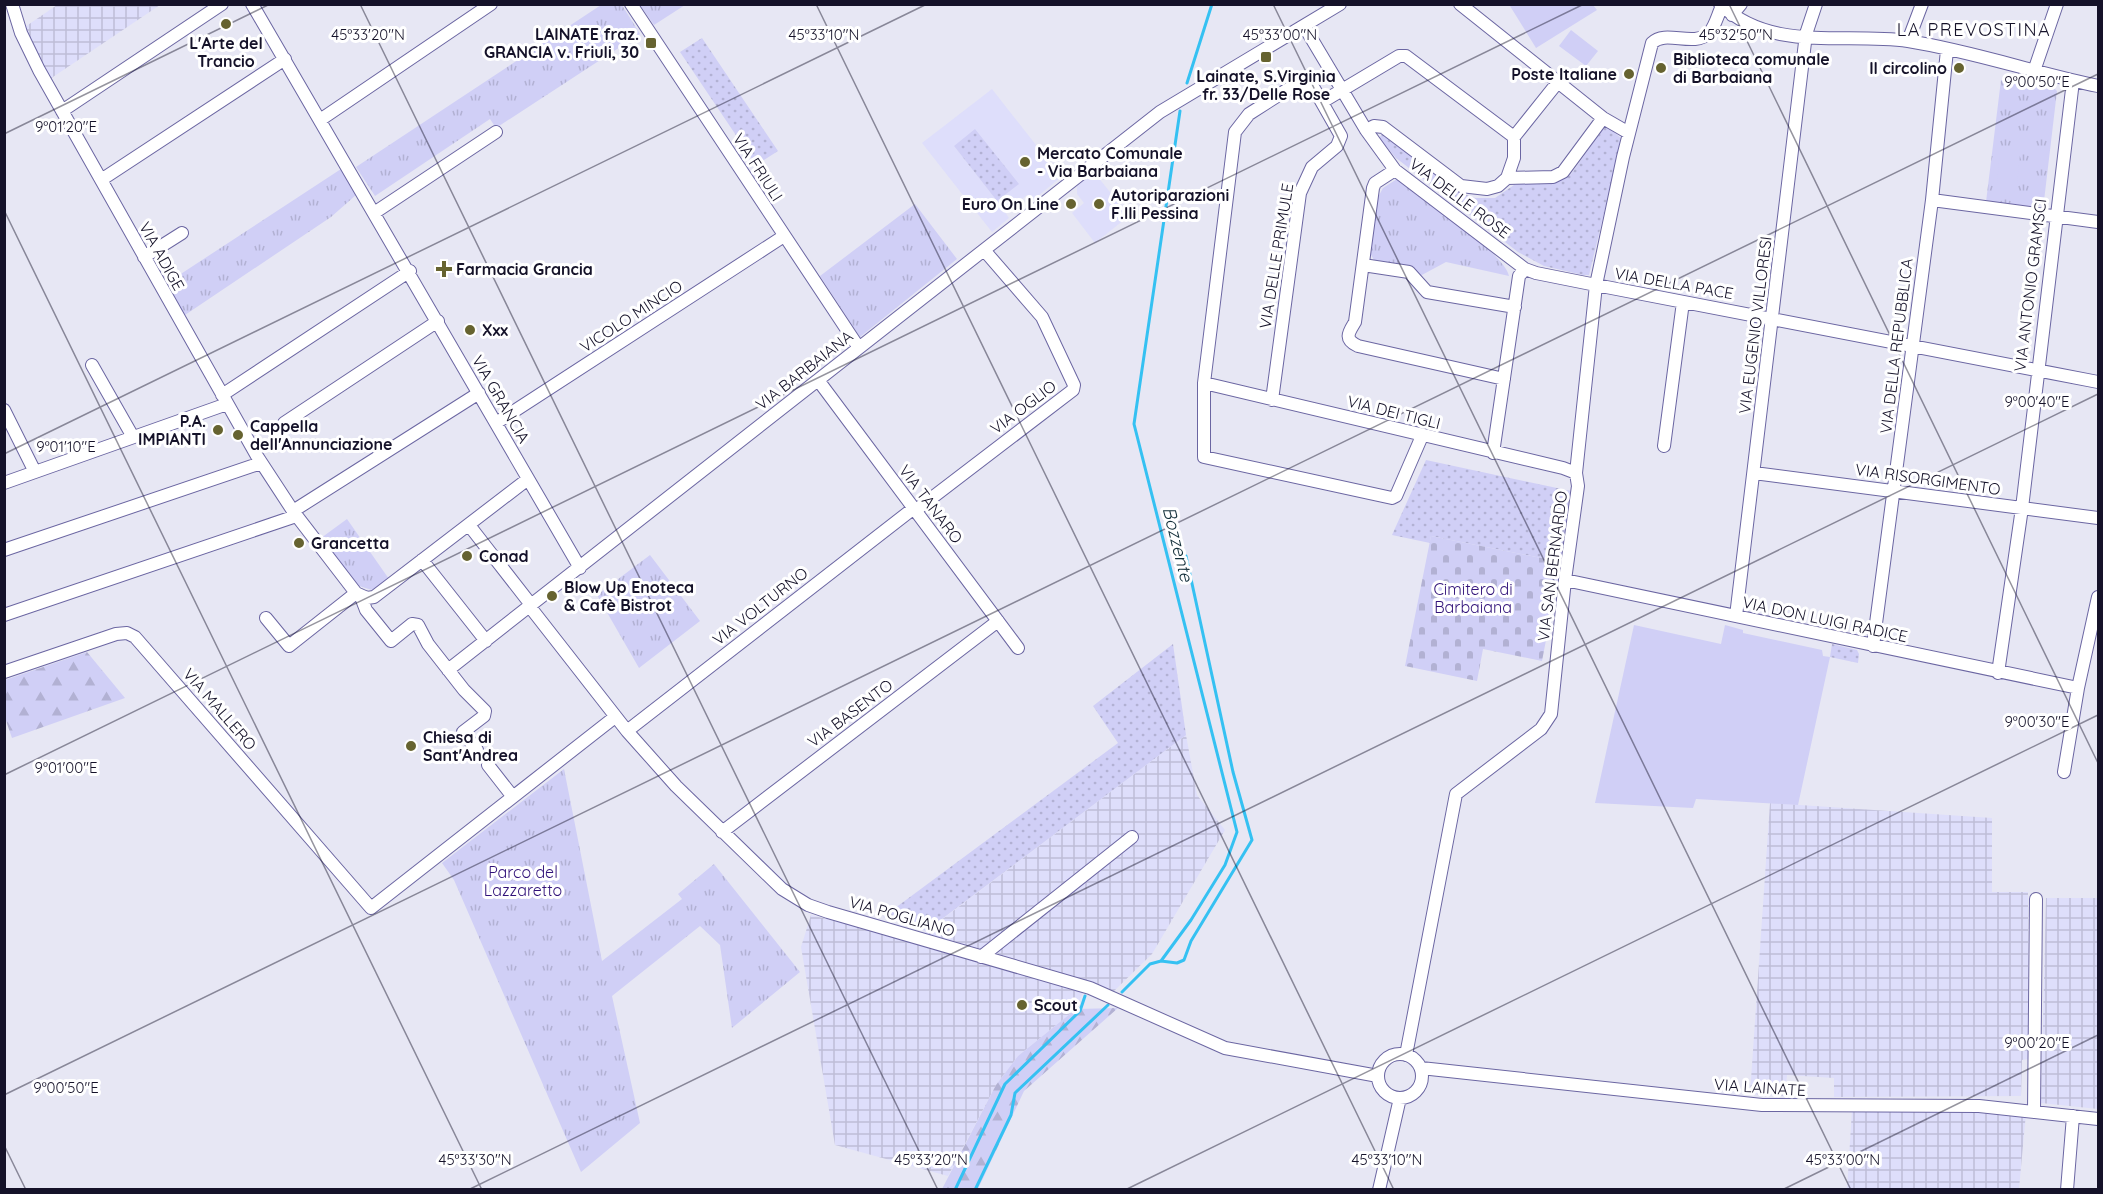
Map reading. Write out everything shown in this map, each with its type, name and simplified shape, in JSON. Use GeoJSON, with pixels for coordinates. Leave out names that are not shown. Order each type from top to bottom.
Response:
{"type":"FeatureCollection","features":[{"type":"Feature","properties":{"kind":"street","name":"VIA ADIGE"},"geometry":{"type":"LineString","coordinates":[[12,4],[25,40],[62,111],[261,463],[295,514],[391,641],[412,624],[418,625],[428,644],[448,670]]}},
{"type":"Feature","properties":{"kind":"street"},"geometry":{"type":"LineString","coordinates":[[62,111],[222,4]]}},
{"type":"Feature","properties":{"kind":"street","name":"VIA GRANCIA"},"geometry":{"type":"LineString","coordinates":[[252,4],[357,185],[410,271],[580,568]]}},
{"type":"Feature","properties":{"kind":"street"},"geometry":{"type":"LineString","coordinates":[[320,120],[491,4]]}},
{"type":"Feature","properties":{"kind":"street","name":"VIA FRIULI"},"geometry":{"type":"LineString","coordinates":[[631,4],[859,348]]}},
{"type":"Feature","properties":{"kind":"street","name":"VIA BARBAIANA"},"geometry":{"type":"LineString","coordinates":[[448,670],[1160,112],[1340,4]]}},
{"type":"Feature","properties":{"kind":"street"},"geometry":{"type":"LineString","coordinates":[[1460,4],[1604,118],[1629,133]]}},
{"type":"Feature","properties":{"kind":"street"},"geometry":{"type":"LineString","coordinates":[[1732,15],[1741,4]]}},
{"type":"Feature","properties":{"kind":"street","name":"VIA EUGENIO VILLORESI"},"geometry":{"type":"LineString","coordinates":[[1736,616],[1806,38],[1816,4]]}},
{"type":"Feature","properties":{"kind":"street"},"geometry":{"type":"LineString","coordinates":[[1908,41],[1922,4]]}},
{"type":"Feature","properties":{"kind":"street"},"geometry":{"type":"LineString","coordinates":[[2034,71],[2057,4]]}},
{"type":"Feature","properties":{"kind":"street"},"geometry":{"type":"LineString","coordinates":[[1721,5],[1732,15],[1776,33],[1806,38],[1908,41],[2098,86]]}},
{"type":"Feature","properties":{"kind":"street","name":"VIA SAN BERNARDO"},"geometry":{"type":"LineString","coordinates":[[1406,1055],[1456,794],[1548,723],[1551,714],[1565,580],[1578,486],[1576,473],[1596,285],[1629,133],[1652,43],[1655,40],[1692,39],[1708,34],[1721,5]]}},
{"type":"Feature","properties":{"kind":"street","name":"VIA DELLE ROSE"},"geometry":{"type":"LineString","coordinates":[[1304,26],[1366,130],[1395,170],[1525,268],[1536,273],[1596,285]]}},
{"type":"Feature","properties":{"kind":"street","name":"VIA DELLA REPUBBLICA"},"geometry":{"type":"LineString","coordinates":[[1873,646],[1932,200],[1947,50]]}},
{"type":"Feature","properties":{"kind":"street"},"geometry":{"type":"LineString","coordinates":[[1422,436],[1396,496],[1392,498],[1208,460],[1203,453],[1204,383],[1235,132],[1249,114],[1299,82],[1312,85],[1322,102],[1399,56],[1406,56],[1514,137]]}},
{"type":"Feature","properties":{"kind":"street"},"geometry":{"type":"LineString","coordinates":[[101,180],[285,59]]}},
{"type":"Feature","properties":{"kind":"street","name":"VIA ANTONIO GRAMSCI"},"geometry":{"type":"LineString","coordinates":[[1998,673],[2022,508],[2055,216],[2073,81]]}},
{"type":"Feature","properties":{"kind":"street"},"geometry":{"type":"LineString","coordinates":[[1366,130],[1374,126],[1383,127],[1461,186],[1486,189],[1498,186],[1507,178],[1514,158],[1514,137],[1558,82]]}},
{"type":"Feature","properties":{"kind":"street","name":"VIA DELLE PRIMULE"},"geometry":{"type":"LineString","coordinates":[[1272,400],[1300,193],[1312,167],[1341,141],[1339,130],[1322,102]]}},
{"type":"Feature","properties":{"kind":"street"},"geometry":{"type":"LineString","coordinates":[[1507,178],[1553,177],[1563,172],[1604,118]]}},
{"type":"Feature","properties":{"kind":"street"},"geometry":{"type":"LineString","coordinates":[[374,213],[496,132]]}},
{"type":"Feature","properties":{"kind":"street"},"geometry":{"type":"LineString","coordinates":[[1395,170],[1380,178],[1372,188],[1355,322],[1348,337],[1358,346],[1504,379]]}},
{"type":"Feature","properties":{"kind":"street"},"geometry":{"type":"LineString","coordinates":[[1932,200],[2098,222]]}},
{"type":"Feature","properties":{"kind":"street"},"geometry":{"type":"LineString","coordinates":[[144,257],[182,233]]}},
{"type":"Feature","properties":{"kind":"street","name":"VICOLO MINCIO"},"geometry":{"type":"LineString","coordinates":[[496,423],[784,236]]}},
{"type":"Feature","properties":{"kind":"street","name":"VIA OGLIO"},"geometry":{"type":"LineString","coordinates":[[915,509],[1072,390],[1074,385],[1042,317],[984,250]]}},
{"type":"Feature","properties":{"kind":"street"},"geometry":{"type":"LineString","coordinates":[[1363,265],[1409,272],[1427,292],[1515,307]]}},
{"type":"Feature","properties":{"kind":"street"},"geometry":{"type":"LineString","coordinates":[[1493,453],[1519,276],[1525,268]]}},
{"type":"Feature","properties":{"kind":"street"},"geometry":{"type":"LineString","coordinates":[[4,483],[133,437],[224,399],[410,271]]}},
{"type":"Feature","properties":{"kind":"street","name":"VIA DELLA PACE"},"geometry":{"type":"LineString","coordinates":[[1596,285],[1774,317],[2098,382]]}},
{"type":"Feature","properties":{"kind":"street"},"geometry":{"type":"LineString","coordinates":[[1664,446],[1683,302]]}},
{"type":"Feature","properties":{"kind":"street"},"geometry":{"type":"LineString","coordinates":[[284,423],[438,321]]}},
{"type":"Feature","properties":{"kind":"street"},"geometry":{"type":"LineString","coordinates":[[92,365],[133,437]]}},
{"type":"Feature","properties":{"kind":"street","name":"VIA TANARO"},"geometry":{"type":"LineString","coordinates":[[818,380],[1018,648]]}},
{"type":"Feature","properties":{"kind":"street","name":"VIA DEI TIGLI"},"geometry":{"type":"LineString","coordinates":[[1204,383],[1563,468],[1576,473]]}},
{"type":"Feature","properties":{"kind":"street"},"geometry":{"type":"LineString","coordinates":[[4,615],[295,514],[479,393]]}},
{"type":"Feature","properties":{"kind":"street"},"geometry":{"type":"LineString","coordinates":[[4,410],[34,472]]}},
{"type":"Feature","properties":{"kind":"street"},"geometry":{"type":"LineString","coordinates":[[4,550],[261,463]]}},
{"type":"Feature","properties":{"kind":"street","name":"VIA RISORGIMENTO"},"geometry":{"type":"LineString","coordinates":[[1754,473],[2098,518]]}},
{"type":"Feature","properties":{"kind":"street"},"geometry":{"type":"LineString","coordinates":[[267,618],[289,646],[358,595],[374,597],[528,479]]}},
{"type":"Feature","properties":{"kind":"street","name":"VIA VOLTURNO"},"geometry":{"type":"LineString","coordinates":[[627,731],[915,509]]}},
{"type":"Feature","properties":{"kind":"street","name":"VIA POGLIANO"},"geometry":{"type":"LineString","coordinates":[[466,527],[472,529],[615,717],[654,764],[782,889],[808,905],[1090,988],[1226,1048],[1378,1076]]}},
{"type":"Feature","properties":{"kind":"street"},"geometry":{"type":"LineString","coordinates":[[422,560],[486,641]]}},
{"type":"Feature","properties":{"kind":"street","name":"VIA DON LUIGI RADICE"},"geometry":{"type":"LineString","coordinates":[[1565,580],[1998,673],[2078,688]]}},
{"type":"Feature","properties":{"kind":"street"},"geometry":{"type":"LineString","coordinates":[[2064,772],[2078,688],[2098,597]]}},
{"type":"Feature","properties":{"kind":"street","name":"VIA BASENTO"},"geometry":{"type":"LineString","coordinates":[[722,832],[998,621]]}},
{"type":"Feature","properties":{"kind":"street","name":"VIA MALLERO"},"geometry":{"type":"LineString","coordinates":[[4,672],[116,634],[132,635],[371,908],[513,797]]}},
{"type":"Feature","properties":{"kind":"street"},"geometry":{"type":"LineString","coordinates":[[448,670],[485,712],[484,716],[463,732],[477,750]]}},
{"type":"Feature","properties":{"kind":"street"},"geometry":{"type":"LineString","coordinates":[[488,765],[513,797],[615,717]]}},
{"type":"Feature","properties":{"kind":"street"},"geometry":{"type":"LineString","coordinates":[[981,957],[1132,837]]}},
{"type":"Feature","properties":{"kind":"street"},"geometry":{"type":"LineString","coordinates":[[2034,1112],[2036,899]]}},
{"type":"Feature","properties":{"kind":"street"},"geometry":{"type":"LineString","coordinates":[[1392,1055],[1406,1055],[1416,1060],[1421,1068],[1420,1085],[1416,1092],[1400,1098],[1384,1092],[1378,1076],[1384,1060],[1392,1055]]}},
{"type":"Feature","properties":{"kind":"street","name":"VIA LAINATE"},"geometry":{"type":"LineString","coordinates":[[1421,1068],[1762,1105],[1979,1106],[2098,1119]]}},
{"type":"Feature","properties":{"kind":"street"},"geometry":{"type":"LineString","coordinates":[[1379,1190],[1400,1098]]}},
{"type":"Feature","properties":{"kind":"street"},"geometry":{"type":"LineString","coordinates":[[2067,1190],[2073,1116]]}},
{"type":"Feature","properties":{"kind":"shaded area"},"geometry":{"type":"Polygon","coordinates":[[[57,5],[160,5],[47,81],[22,29],[57,5]]]}},
{"type":"Feature","properties":{"kind":"shaded area","name":"Mercato Comunale - Via Barbaiana"},"geometry":{"type":"Polygon","coordinates":[[[992,89],[1061,177],[1032,201],[1027,195],[1005,212],[1009,218],[992,232],[922,143],[992,89]],[[954,146],[997,201],[1018,184],[954,146]]]}},
{"type":"Feature","properties":{"kind":"shaded area"},"geometry":{"type":"Polygon","coordinates":[[[1094,172],[1129,216],[1095,243],[1072,213],[1084,203],[1077,194],[1077,186],[1094,172]]]}},
{"type":"Feature","properties":{"kind":"shaded area"},"geometry":{"type":"Polygon","coordinates":[[[1186,735],[1197,795],[1225,830],[1152,954],[1112,993],[920,936],[1186,735]]]}},
{"type":"Feature","properties":{"kind":"shaded area"},"geometry":{"type":"Polygon","coordinates":[[[1770,803],[1992,818],[1992,892],[2028,892],[2028,1059],[2022,1060],[2021,1096],[1834,1097],[1834,1078],[1787,1075],[1785,1096],[1750,1094],[1770,803]]]}},
{"type":"Feature","properties":{"kind":"shaded area"},"geometry":{"type":"Polygon","coordinates":[[[2046,898],[2098,898],[2098,1109],[2041,1103],[2046,898]]]}},
{"type":"Feature","properties":{"kind":"shaded area"},"geometry":{"type":"Polygon","coordinates":[[[811,915],[978,958],[1084,990],[1076,1009],[1018,1056],[996,1085],[948,1176],[835,1145],[801,947],[811,915]]]}},
{"type":"Feature","properties":{"kind":"shaded area"},"geometry":{"type":"Polygon","coordinates":[[[1979,1109],[2026,1113],[2019,1189],[1847,1190],[1852,1110],[1979,1109]]]}},
{"type":"Feature","properties":{"kind":"green space"},"geometry":{"type":"Polygon","coordinates":[[[601,5],[622,5],[640,34],[496,128],[490,119],[375,196],[356,167],[601,5]]]}},
{"type":"Feature","properties":{"kind":"green space"},"geometry":{"type":"Polygon","coordinates":[[[640,5],[685,5],[654,25],[640,5]]]}},
{"type":"Feature","properties":{"kind":"green space"},"geometry":{"type":"Polygon","coordinates":[[[1593,5],[1597,10],[1536,48],[1510,6],[1593,5]]]}},
{"type":"Feature","properties":{"kind":"green space"},"geometry":{"type":"Polygon","coordinates":[[[1571,30],[1598,51],[1586,66],[1559,46],[1571,30]]]}},
{"type":"Feature","properties":{"kind":"green space"},"geometry":{"type":"Polygon","coordinates":[[[702,38],[778,151],[756,165],[680,52],[702,38]]]}},
{"type":"Feature","properties":{"kind":"green space"},"geometry":{"type":"Polygon","coordinates":[[[2008,75],[2050,84],[2057,91],[2044,201],[2037,207],[1986,202],[2001,80],[2007,81],[2008,75]]]}},
{"type":"Feature","properties":{"kind":"green space"},"geometry":{"type":"Polygon","coordinates":[[[1606,125],[1622,139],[1589,275],[1544,266],[1518,252],[1396,158],[1379,138],[1383,133],[1461,193],[1475,198],[1495,198],[1514,185],[1565,178],[1571,174],[1606,125]]]}},
{"type":"Feature","properties":{"kind":"green space"},"geometry":{"type":"Polygon","coordinates":[[[975,129],[1019,184],[997,201],[954,146],[975,129]]]}},
{"type":"Feature","properties":{"kind":"green space"},"geometry":{"type":"Polygon","coordinates":[[[2000,152],[2020,154],[2017,187],[1997,185],[2000,152]]]}},
{"type":"Feature","properties":{"kind":"green space"},"geometry":{"type":"Polygon","coordinates":[[[341,169],[356,195],[331,217],[185,315],[167,283],[341,169]]]}},
{"type":"Feature","properties":{"kind":"green space"},"geometry":{"type":"Polygon","coordinates":[[[1397,179],[1493,253],[1509,276],[1446,262],[1420,276],[1413,266],[1374,260],[1370,253],[1377,199],[1383,188],[1397,179]]]}},
{"type":"Feature","properties":{"kind":"green space"},"geometry":{"type":"Polygon","coordinates":[[[915,204],[957,259],[860,337],[820,276],[915,204]]]}},
{"type":"Feature","properties":{"kind":"green space"},"geometry":{"type":"Polygon","coordinates":[[[1426,460],[1571,491],[1561,562],[1431,536],[1430,543],[1392,535],[1426,460]]]}},
{"type":"Feature","properties":{"kind":"green space"},"geometry":{"type":"Polygon","coordinates":[[[347,519],[389,579],[372,590],[359,586],[321,538],[347,519]]]}},
{"type":"Feature","properties":{"kind":"green space","name":"Cimitero di Barbaiana"},"geometry":{"type":"Polygon","coordinates":[[[1431,536],[1561,562],[1542,661],[1483,649],[1477,681],[1405,666],[1431,536]]]}},
{"type":"Feature","properties":{"kind":"green space"},"geometry":{"type":"Polygon","coordinates":[[[650,555],[700,621],[639,668],[597,595],[650,555]]]}},
{"type":"Feature","properties":{"kind":"green space"},"geometry":{"type":"Polygon","coordinates":[[[1634,625],[1721,644],[1725,625],[1743,630],[1743,633],[1822,650],[1823,656],[1830,657],[1798,805],[1696,799],[1693,808],[1595,803],[1634,625]]]}},
{"type":"Feature","properties":{"kind":"green space"},"geometry":{"type":"Polygon","coordinates":[[[1173,644],[1186,735],[926,931],[883,917],[1118,743],[1093,706],[1173,644]]]}},
{"type":"Feature","properties":{"kind":"green space"},"geometry":{"type":"Polygon","coordinates":[[[1832,644],[1857,650],[1858,663],[1830,657],[1832,644]]]}},
{"type":"Feature","properties":{"kind":"green space"},"geometry":{"type":"Polygon","coordinates":[[[87,652],[125,698],[12,738],[5,718],[5,680],[87,652]]]}},
{"type":"Feature","properties":{"kind":"green space","name":"Parco del Lazzaretto"},"geometry":{"type":"Polygon","coordinates":[[[564,769],[602,961],[682,899],[678,894],[714,864],[800,972],[732,1028],[720,945],[700,926],[612,996],[640,1123],[581,1172],[454,880],[442,863],[564,769]]]}},
{"type":"Feature","properties":{"kind":"green space"},"geometry":{"type":"Polygon","coordinates":[[[1118,1008],[1024,1091],[978,1189],[942,1189],[996,1085],[1018,1056],[1076,1009],[1118,1008]]]}},
{"type":"Feature","properties":{"kind":"waterway","name":"Bozzente"},"geometry":{"type":"LineString","coordinates":[[1187,83],[1212,4]]}},
{"type":"Feature","properties":{"kind":"waterway","name":"Bozzente"},"geometry":{"type":"LineString","coordinates":[[1122,992],[1150,964],[1161,961],[1191,920],[1225,865],[1237,832],[1134,424],[1180,111]]}},
{"type":"Feature","properties":{"kind":"waterway","name":"Bozzente"},"geometry":{"type":"LineString","coordinates":[[1161,961],[1177,963],[1184,960],[1191,941],[1252,840],[1233,772],[1186,556]]}},
{"type":"Feature","properties":{"kind":"waterway"},"geometry":{"type":"LineString","coordinates":[[955,1190],[1005,1084],[1080,1011],[1085,996]]}},
{"type":"Feature","properties":{"kind":"waterway","name":"Bozzente"},"geometry":{"type":"LineString","coordinates":[[975,1190],[1011,1115],[1015,1093],[1108,1005]]}},
{"type":"Feature","properties":{"kind":"tunnel"},"geometry":{"type":"LineString","coordinates":[[477,750],[488,765]]}},
{"type":"Feature","properties":{"kind":"place","name":"L'Arte del Trancio"},"geometry":{"type":"Point","coordinates":[226,24]}},
{"type":"Feature","properties":{"kind":"place","name":"LAINATE fraz. GRANCIA v. Friuli, 30"},"geometry":{"type":"Point","coordinates":[651,43]}},
{"type":"Feature","properties":{"kind":"place","name":"Lainate, S.Virginia fr. 33/Delle Rose"},"geometry":{"type":"Point","coordinates":[1266,57]}},
{"type":"Feature","properties":{"kind":"place","name":"Biblioteca comunale di Barbaiana"},"geometry":{"type":"Point","coordinates":[1661,68]}},
{"type":"Feature","properties":{"kind":"place","name":"Il circolino"},"geometry":{"type":"Point","coordinates":[1959,68]}},
{"type":"Feature","properties":{"kind":"place","name":"Poste Italiane"},"geometry":{"type":"Point","coordinates":[1629,74]}},
{"type":"Feature","properties":{"kind":"place","name":"Mercato Comunale - Via Barbaiana"},"geometry":{"type":"Point","coordinates":[1025,162]}},
{"type":"Feature","properties":{"kind":"place","name":"Euro On Line"},"geometry":{"type":"Point","coordinates":[1071,204]}},
{"type":"Feature","properties":{"kind":"place","name":"Autoriparazioni F.lli Pessina"},"geometry":{"type":"Point","coordinates":[1099,204]}},
{"type":"Feature","properties":{"kind":"place","name":"Farmacia Grancia"},"geometry":{"type":"Point","coordinates":[444,269]}},
{"type":"Feature","properties":{"kind":"place","name":"Xxx"},"geometry":{"type":"Point","coordinates":[470,330]}},
{"type":"Feature","properties":{"kind":"place","name":"P.A. IMPIANTI"},"geometry":{"type":"Point","coordinates":[218,430]}},
{"type":"Feature","properties":{"kind":"place","name":"Cappella dell'Annunciazione"},"geometry":{"type":"Point","coordinates":[238,435]}},
{"type":"Feature","properties":{"kind":"place","name":"Grancetta"},"geometry":{"type":"Point","coordinates":[299,543]}},
{"type":"Feature","properties":{"kind":"place","name":"Conad"},"geometry":{"type":"Point","coordinates":[467,556]}},
{"type":"Feature","properties":{"kind":"place","name":"Blow Up Enoteca & Cafè Bistrot"},"geometry":{"type":"Point","coordinates":[552,596]}},
{"type":"Feature","properties":{"kind":"place","name":"Chiesa di Sant'Andrea"},"geometry":{"type":"Point","coordinates":[411,746]}},
{"type":"Feature","properties":{"kind":"place","name":"Scout"},"geometry":{"type":"Point","coordinates":[1022,1005]}},
{"type":"Feature","properties":{"kind":"district","name":"LA PREVOSTINA"},"geometry":{"type":"Point","coordinates":[1974,29]}}]}
